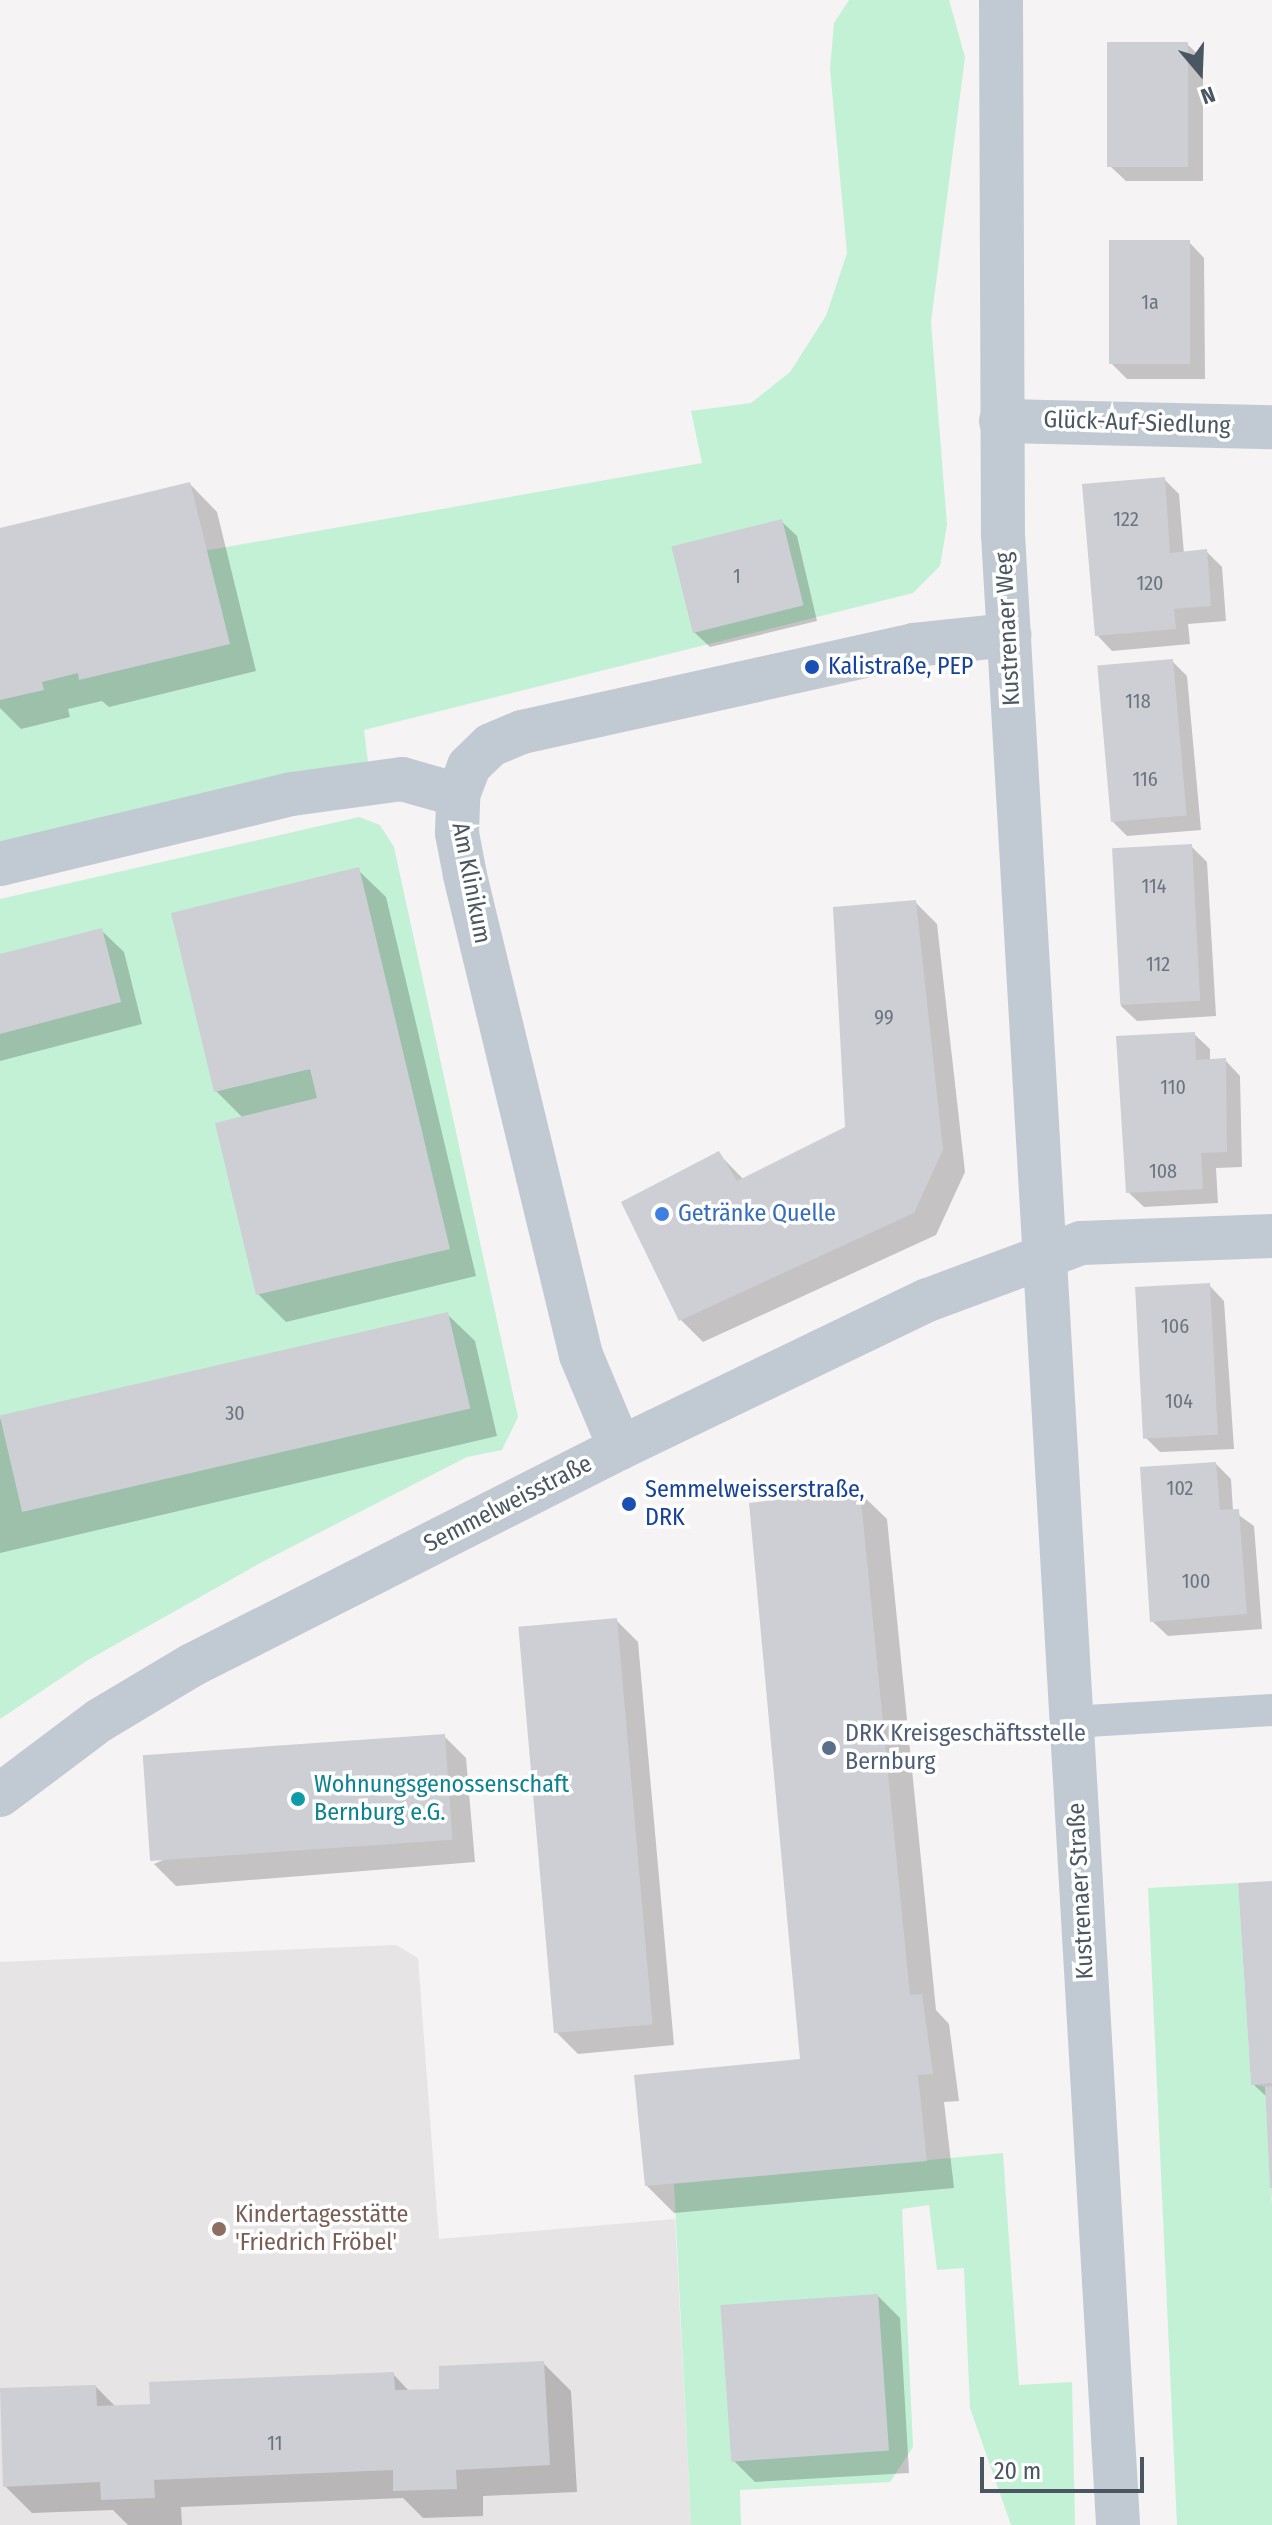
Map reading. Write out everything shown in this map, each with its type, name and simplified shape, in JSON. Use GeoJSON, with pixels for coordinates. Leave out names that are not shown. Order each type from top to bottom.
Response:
{"type":"FeatureCollection","features":[{"type":"Feature","properties":{"kind":"street","name":"Kustrenaer Weg"},"geometry":{"type":"LineString","coordinates":[[1001,0],[1001,421],[1041,1257]]}},
{"type":"Feature","properties":{"kind":"street","name":"Glück-Auf-Siedlung"},"geometry":{"type":"LineString","coordinates":[[1001,421],[1272,427]]}},
{"type":"Feature","properties":{"kind":"street","name":"Am Klinikum"},"geometry":{"type":"LineString","coordinates":[[620,1448],[581,1355],[465,875],[457,833],[458,795],[469,766],[491,745],[522,732],[914,645],[1009,635]]}},
{"type":"Feature","properties":{"kind":"street"},"geometry":{"type":"LineString","coordinates":[[0,864],[292,794],[402,779],[458,795]]}},
{"type":"Feature","properties":{"kind":"street","name":"Semmelweisstraße"},"geometry":{"type":"LineString","coordinates":[[0,1795],[100,1720],[192,1665],[620,1448],[928,1300],[1081,1243],[1272,1236]]}},
{"type":"Feature","properties":{"kind":"street","name":"Kustrenaer Straße"},"geometry":{"type":"LineString","coordinates":[[1041,1257],[1118,2525]]}},
{"type":"Feature","properties":{"kind":"lane"},"geometry":{"type":"LineString","coordinates":[[1071,1722],[1272,1710]]}},
{"type":"Feature","properties":{"kind":"shaded area","name":"Kindertagesstätte 'Friedrich Fröbel'"},"geometry":{"type":"Polygon","coordinates":[[[396,1945],[418,1958],[439,2239],[675,2219],[691,2525],[0,2525],[0,1962],[396,1945]]]}},
{"type":"Feature","properties":{"kind":"green space"},"geometry":{"type":"Polygon","coordinates":[[[849,0],[949,0],[965,57],[931,322],[947,525],[940,566],[913,593],[364,730],[369,770],[0,856],[0,587],[702,463],[691,411],[751,403],[790,372],[826,316],[847,253],[830,69],[834,23],[849,0]]]}},
{"type":"Feature","properties":{"kind":"green space"},"geometry":{"type":"Polygon","coordinates":[[[359,817],[380,825],[394,847],[518,1417],[502,1450],[467,1457],[262,1562],[88,1660],[0,1719],[0,899],[359,817]]]}},
{"type":"Feature","properties":{"kind":"green space"},"geometry":{"type":"Polygon","coordinates":[[[1238,1883],[1251,2084],[1265,2087],[1272,2207],[1272,2525],[1177,2525],[1148,1888],[1238,1883]]]}},
{"type":"Feature","properties":{"kind":"green space"},"geometry":{"type":"Polygon","coordinates":[[[1003,2153],[1019,2385],[1072,2382],[1075,2525],[1011,2525],[970,2408],[964,2268],[937,2270],[929,2205],[902,2209],[913,2447],[890,2482],[740,2490],[741,2525],[691,2525],[674,2184],[1003,2153]]]}},
{"type":"Feature","properties":{"kind":"building"},"geometry":{"type":"Polygon","coordinates":[[[1107,42],[1188,42],[1188,167],[1107,167],[1107,42]]]}},
{"type":"Feature","properties":{"kind":"building"},"geometry":{"type":"Polygon","coordinates":[[[1109,240],[1190,240],[1190,364],[1109,364],[1109,240]]]}},
{"type":"Feature","properties":{"kind":"building"},"geometry":{"type":"Polygon","coordinates":[[[1165,477],[1170,553],[1207,549],[1211,606],[1174,609],[1176,629],[1095,636],[1082,484],[1165,477]]]}},
{"type":"Feature","properties":{"kind":"building"},"geometry":{"type":"Polygon","coordinates":[[[190,482],[230,644],[79,680],[78,673],[42,682],[44,690],[0,700],[0,528],[190,482]]]}},
{"type":"Feature","properties":{"kind":"building"},"geometry":{"type":"Polygon","coordinates":[[[782,519],[804,605],[693,633],[671,547],[782,519]]]}},
{"type":"Feature","properties":{"kind":"building"},"geometry":{"type":"Polygon","coordinates":[[[1173,659],[1187,815],[1111,822],[1097,666],[1173,659]]]}},
{"type":"Feature","properties":{"kind":"building"},"geometry":{"type":"Polygon","coordinates":[[[1192,844],[1200,1001],[1120,1005],[1112,848],[1192,844]]]}},
{"type":"Feature","properties":{"kind":"building"},"geometry":{"type":"Polygon","coordinates":[[[359,867],[450,1249],[256,1295],[215,1123],[317,1098],[310,1069],[214,1092],[171,913],[359,867]]]}},
{"type":"Feature","properties":{"kind":"building"},"geometry":{"type":"Polygon","coordinates":[[[916,900],[943,1150],[914,1213],[679,1321],[621,1202],[719,1151],[737,1181],[845,1127],[833,907],[916,900]]]}},
{"type":"Feature","properties":{"kind":"building"},"geometry":{"type":"Polygon","coordinates":[[[102,928],[121,1002],[0,1034],[0,954],[102,928]]]}},
{"type":"Feature","properties":{"kind":"building"},"geometry":{"type":"Polygon","coordinates":[[[1195,1032],[1196,1060],[1226,1058],[1227,1152],[1201,1153],[1203,1189],[1126,1193],[1116,1036],[1195,1032]]]}},
{"type":"Feature","properties":{"kind":"building"},"geometry":{"type":"Polygon","coordinates":[[[1210,1283],[1218,1435],[1143,1439],[1135,1287],[1210,1283]]]}},
{"type":"Feature","properties":{"kind":"building"},"geometry":{"type":"Polygon","coordinates":[[[448,1312],[470,1408],[22,1512],[0,1415],[448,1312]]]}},
{"type":"Feature","properties":{"kind":"building"},"geometry":{"type":"Polygon","coordinates":[[[1216,1462],[1220,1510],[1239,1509],[1247,1614],[1150,1622],[1140,1467],[1216,1462]]]}},
{"type":"Feature","properties":{"kind":"building","name":"DRK Kreisgeschäftsstelle Bernburg"},"geometry":{"type":"Polygon","coordinates":[[[860,1490],[910,1995],[922,1994],[933,2074],[918,2075],[927,2161],[645,2186],[634,2075],[800,2059],[749,1503],[860,1490]]]}},
{"type":"Feature","properties":{"kind":"building"},"geometry":{"type":"Polygon","coordinates":[[[617,1618],[653,2024],[554,2033],[518,1627],[617,1618]]]}},
{"type":"Feature","properties":{"kind":"building","name":"Wohnungsgenossenschaft Bernburg e.G."},"geometry":{"type":"Polygon","coordinates":[[[445,1734],[452,1840],[150,1861],[143,1755],[445,1734]]]}},
{"type":"Feature","properties":{"kind":"building"},"geometry":{"type":"Polygon","coordinates":[[[1272,1881],[1272,2083],[1251,2085],[1238,1883],[1272,1881]]]}},
{"type":"Feature","properties":{"kind":"building"},"geometry":{"type":"Polygon","coordinates":[[[1272,2086],[1272,2188],[1270,2188],[1265,2087],[1272,2086]]]}},
{"type":"Feature","properties":{"kind":"building"},"geometry":{"type":"Polygon","coordinates":[[[878,2294],[889,2451],[731,2462],[720,2305],[878,2294]]]}},
{"type":"Feature","properties":{"kind":"building"},"geometry":{"type":"Polygon","coordinates":[[[544,2361],[550,2465],[456,2470],[457,2489],[393,2491],[393,2470],[154,2480],[155,2498],[101,2500],[100,2482],[3,2487],[0,2388],[96,2385],[97,2406],[150,2404],[149,2382],[394,2372],[395,2390],[439,2389],[439,2366],[544,2361]]]}},
{"type":"Feature","properties":{"kind":"place","name":"Kalistraße, PEP"},"geometry":{"type":"Point","coordinates":[812,667]}},
{"type":"Feature","properties":{"kind":"place","name":"Getränke Quelle"},"geometry":{"type":"Point","coordinates":[662,1214]}},
{"type":"Feature","properties":{"kind":"place","name":"Semmelweisserstraße, DRK"},"geometry":{"type":"Point","coordinates":[629,1504]}},
{"type":"Feature","properties":{"kind":"place","name":"DRK Kreisgeschäftsstelle Bernburg"},"geometry":{"type":"Point","coordinates":[829,1748]}},
{"type":"Feature","properties":{"kind":"place","name":"Wohnungsgenossenschaft Bernburg e.G."},"geometry":{"type":"Point","coordinates":[298,1799]}},
{"type":"Feature","properties":{"kind":"place","name":"Kindertagesstätte 'Friedrich Fröbel'"},"geometry":{"type":"Point","coordinates":[219,2229]}}]}
